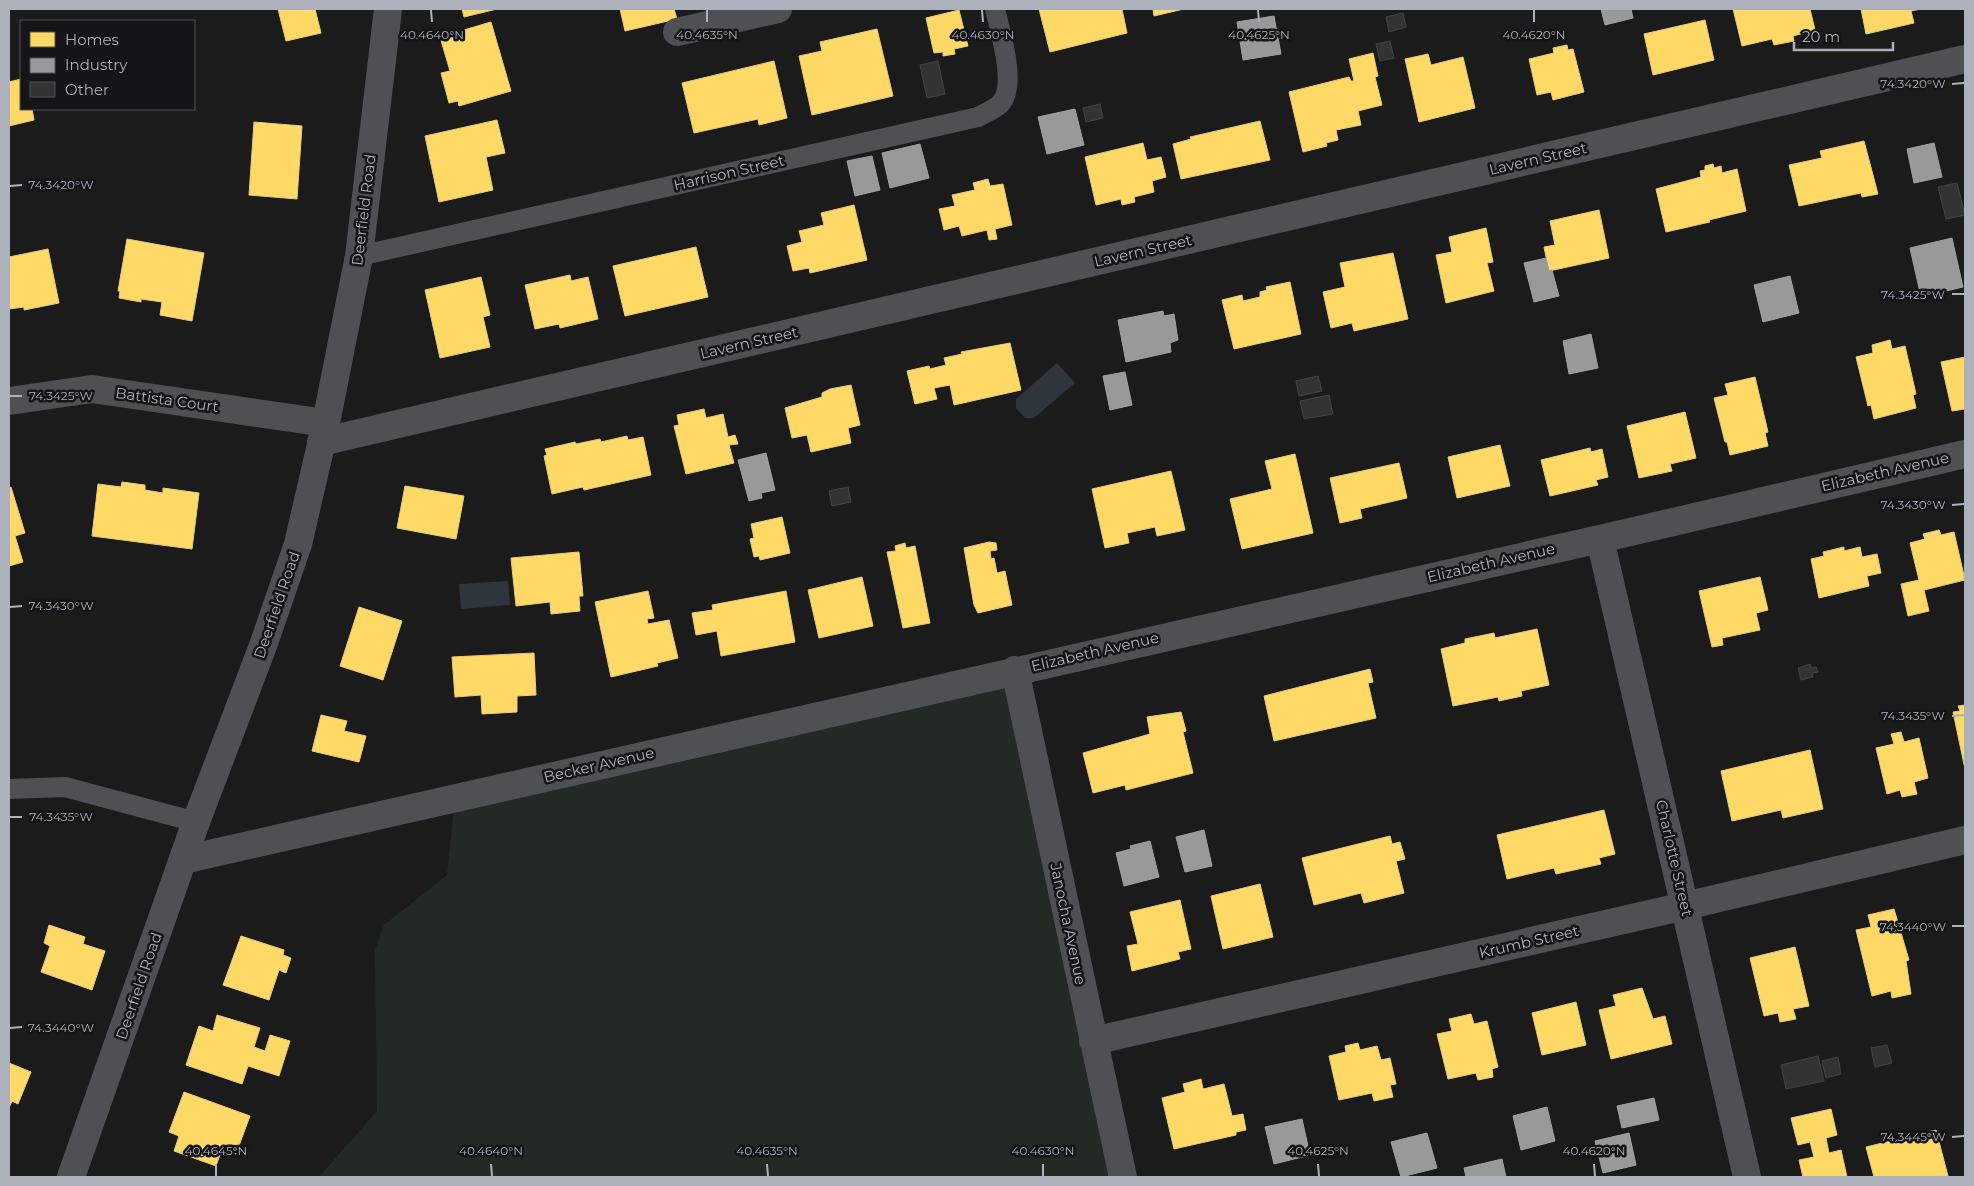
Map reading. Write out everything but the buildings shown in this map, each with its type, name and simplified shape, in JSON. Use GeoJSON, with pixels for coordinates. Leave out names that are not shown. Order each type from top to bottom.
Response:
{"type":"FeatureCollection","features":[{"type":"Feature","properties":{"kind":"street","name":"Deerfield Road"},"geometry":{"type":"LineString","coordinates":[[71,1177],[196,822],[264,643],[298,544],[324,433],[359,256],[388,9]]}},
{"type":"Feature","properties":{"kind":"street"},"geometry":{"type":"LineString","coordinates":[[677,32],[778,9]]}},
{"type":"Feature","properties":{"kind":"street","name":"Lavern Street"},"geometry":{"type":"LineString","coordinates":[[324,433],[1965,59]]}},
{"type":"Feature","properties":{"kind":"street","name":"Battista Court"},"geometry":{"type":"LineString","coordinates":[[9,402],[92,389],[324,433]]}},
{"type":"Feature","properties":{"kind":"street","name":"Elizabeth Avenue"},"geometry":{"type":"LineString","coordinates":[[1015,670],[1600,539],[1965,454]]}},
{"type":"Feature","properties":{"kind":"street","name":"Charlotte Street"},"geometry":{"type":"LineString","coordinates":[[1600,539],[1747,1177]]}},
{"type":"Feature","properties":{"kind":"street","name":"Becker Avenue"},"geometry":{"type":"LineString","coordinates":[[183,860],[1015,670]]}},
{"type":"Feature","properties":{"kind":"street","name":"Janocha Avenue"},"geometry":{"type":"LineString","coordinates":[[1015,670],[1123,1177]]}},
{"type":"Feature","properties":{"kind":"street","name":"Krumb Street"},"geometry":{"type":"LineString","coordinates":[[1093,1041],[1965,840]]}},
{"type":"Feature","properties":{"kind":"lane","name":"Harrison Street"},"geometry":{"type":"LineString","coordinates":[[359,256],[978,117],[1001,103],[1008,88],[1003,44],[995,9]]}},
{"type":"Feature","properties":{"kind":"lane"},"geometry":{"type":"LineString","coordinates":[[9,789],[65,787],[196,822]]}},
{"type":"Feature","properties":{"kind":"shaded area"},"geometry":{"type":"Polygon","coordinates":[[[1057,363],[1075,383],[1034,418],[1025,418],[1016,408],[1016,399],[1057,363]]]}},
{"type":"Feature","properties":{"kind":"shaded area"},"geometry":{"type":"Polygon","coordinates":[[[508,581],[510,605],[461,609],[459,584],[508,581]]]}},
{"type":"Feature","properties":{"kind":"shaded area"},"geometry":{"type":"Polygon","coordinates":[[[1015,670],[1123,1177],[319,1177],[377,1111],[375,950],[384,925],[447,875],[455,798],[1015,670]]]}}]}
